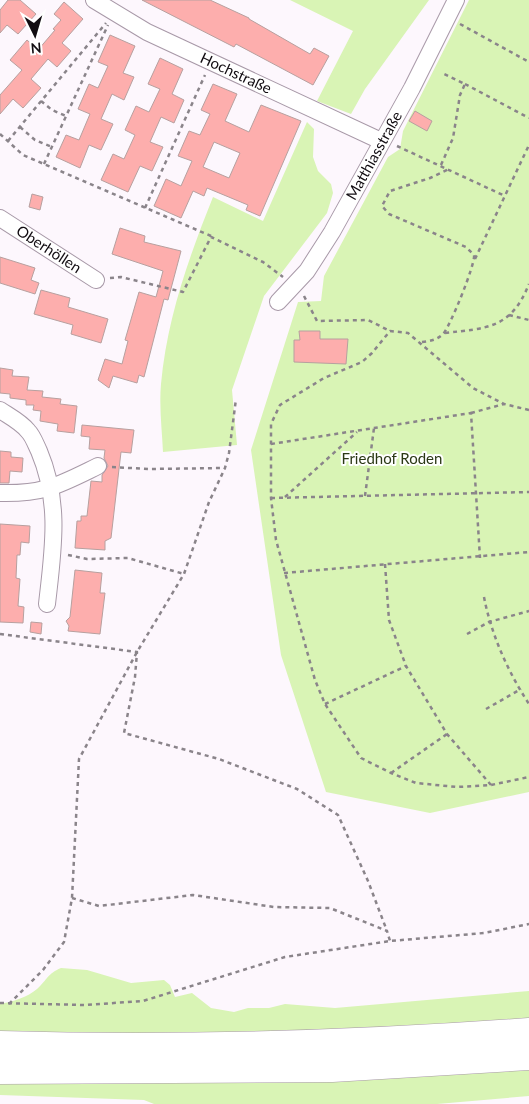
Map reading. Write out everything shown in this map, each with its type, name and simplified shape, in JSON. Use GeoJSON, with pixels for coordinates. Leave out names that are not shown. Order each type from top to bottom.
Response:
{"type":"FeatureCollection","features":[{"type":"Feature","properties":{"kind":"highway"},"geometry":{"type":"LineString","coordinates":[[0,1045],[310,1045],[529,1032]]}},
{"type":"Feature","properties":{"kind":"highway"},"geometry":{"type":"LineString","coordinates":[[0,1070],[332,1068],[529,1056]]}},
{"type":"Feature","properties":{"kind":"street","name":"Hochstraße"},"geometry":{"type":"LineString","coordinates":[[94,0],[114,13],[211,62],[382,139]]}},
{"type":"Feature","properties":{"kind":"street","name":"Matthiasstraße"},"geometry":{"type":"LineString","coordinates":[[278,302],[295,286],[332,232],[412,88],[456,0]]}},
{"type":"Feature","properties":{"kind":"street","name":"Oberhöllen"},"geometry":{"type":"LineString","coordinates":[[0,218],[96,280]]}},
{"type":"Feature","properties":{"kind":"street"},"geometry":{"type":"LineString","coordinates":[[0,410],[32,436],[52,488],[54,506],[53,552],[46,604]]}},
{"type":"Feature","properties":{"kind":"street"},"geometry":{"type":"LineString","coordinates":[[0,493],[37,492],[52,488],[98,466]]}},
{"type":"Feature","properties":{"kind":"path"},"geometry":{"type":"LineString","coordinates":[[8,141],[114,13]]}},
{"type":"Feature","properties":{"kind":"path"},"geometry":{"type":"LineString","coordinates":[[44,164],[114,13]]}},
{"type":"Feature","properties":{"kind":"path"},"geometry":{"type":"LineString","coordinates":[[448,17],[529,62]]}},
{"type":"Feature","properties":{"kind":"path"},"geometry":{"type":"LineString","coordinates":[[145,208],[211,62]]}},
{"type":"Feature","properties":{"kind":"path"},"geometry":{"type":"LineString","coordinates":[[442,72],[529,118]]}},
{"type":"Feature","properties":{"kind":"path"},"geometry":{"type":"LineString","coordinates":[[441,166],[453,138],[460,96],[466,84]]}},
{"type":"Feature","properties":{"kind":"path"},"geometry":{"type":"LineString","coordinates":[[41,101],[52,110],[66,116]]}},
{"type":"Feature","properties":{"kind":"path"},"geometry":{"type":"LineString","coordinates":[[19,127],[35,140],[52,147]]}},
{"type":"Feature","properties":{"kind":"path"},"geometry":{"type":"LineString","coordinates":[[0,134],[23,155],[211,236],[263,262],[295,286],[308,302],[317,321],[368,320],[390,331],[408,333],[473,388],[504,404],[529,410]]}},
{"type":"Feature","properties":{"kind":"path"},"geometry":{"type":"LineString","coordinates":[[382,139],[504,196]]}},
{"type":"Feature","properties":{"kind":"path"},"geometry":{"type":"LineString","coordinates":[[445,333],[475,259],[529,145]]}},
{"type":"Feature","properties":{"kind":"path"},"geometry":{"type":"LineString","coordinates":[[449,169],[430,178],[390,190],[384,198],[382,206],[389,214],[466,247],[474,255],[475,259]]}},
{"type":"Feature","properties":{"kind":"path"},"geometry":{"type":"LineString","coordinates":[[96,280],[120,277],[183,292],[211,236]]}},
{"type":"Feature","properties":{"kind":"path"},"geometry":{"type":"LineString","coordinates":[[420,343],[434,340],[445,333],[491,328],[522,303],[529,284]]}},
{"type":"Feature","properties":{"kind":"path"},"geometry":{"type":"LineString","coordinates":[[509,315],[529,320]]}},
{"type":"Feature","properties":{"kind":"path"},"geometry":{"type":"LineString","coordinates":[[390,331],[372,354],[362,362],[324,378],[280,405],[271,424],[271,498],[276,540],[315,680],[325,704],[361,758],[391,773],[416,783],[457,787],[491,785],[529,777]]}},
{"type":"Feature","properties":{"kind":"path"},"geometry":{"type":"LineString","coordinates":[[9,1004],[43,970],[64,942],[72,898],[79,759],[137,652],[184,574],[210,502],[225,468],[233,429],[236,399]]}},
{"type":"Feature","properties":{"kind":"path"},"geometry":{"type":"LineString","coordinates":[[271,444],[471,413],[504,404]]}},
{"type":"Feature","properties":{"kind":"path"},"geometry":{"type":"LineString","coordinates":[[471,413],[480,558]]}},
{"type":"Feature","properties":{"kind":"path"},"geometry":{"type":"LineString","coordinates":[[365,496],[374,428]]}},
{"type":"Feature","properties":{"kind":"path"},"geometry":{"type":"LineString","coordinates":[[284,498],[359,431]]}},
{"type":"Feature","properties":{"kind":"path"},"geometry":{"type":"LineString","coordinates":[[98,466],[148,469],[225,468]]}},
{"type":"Feature","properties":{"kind":"path"},"geometry":{"type":"LineString","coordinates":[[271,498],[529,492]]}},
{"type":"Feature","properties":{"kind":"path"},"geometry":{"type":"LineString","coordinates":[[53,552],[87,559],[128,558],[184,574]]}},
{"type":"Feature","properties":{"kind":"path"},"geometry":{"type":"LineString","coordinates":[[284,573],[480,558],[529,552]]}},
{"type":"Feature","properties":{"kind":"path"},"geometry":{"type":"LineString","coordinates":[[385,564],[388,620],[406,666],[447,734],[491,785]]}},
{"type":"Feature","properties":{"kind":"path"},"geometry":{"type":"LineString","coordinates":[[484,597],[489,622],[520,689],[529,702]]}},
{"type":"Feature","properties":{"kind":"path"},"geometry":{"type":"LineString","coordinates":[[467,634],[489,622],[529,611]]}},
{"type":"Feature","properties":{"kind":"path"},"geometry":{"type":"LineString","coordinates":[[0,634],[137,652]]}},
{"type":"Feature","properties":{"kind":"path"},"geometry":{"type":"LineString","coordinates":[[137,652],[135,677],[124,733],[219,759],[297,790],[338,815],[368,880],[390,941]]}},
{"type":"Feature","properties":{"kind":"path"},"geometry":{"type":"LineString","coordinates":[[325,704],[406,666]]}},
{"type":"Feature","properties":{"kind":"path"},"geometry":{"type":"LineString","coordinates":[[486,709],[520,689]]}},
{"type":"Feature","properties":{"kind":"path"},"geometry":{"type":"LineString","coordinates":[[391,773],[447,734]]}},
{"type":"Feature","properties":{"kind":"path"},"geometry":{"type":"LineString","coordinates":[[72,898],[99,906],[193,895],[274,907],[330,908],[387,931]]}},
{"type":"Feature","properties":{"kind":"path"},"geometry":{"type":"LineString","coordinates":[[0,1003],[86,1005],[143,1001],[285,957],[390,941],[484,933],[529,924]]}},
{"type":"Feature","properties":{"kind":"green space"},"geometry":{"type":"Polygon","coordinates":[[[290,0],[429,0],[365,89],[351,114],[317,101],[353,31],[290,0]]]}},
{"type":"Feature","properties":{"kind":"green space","name":"Friedhof Roden"},"geometry":{"type":"Polygon","coordinates":[[[469,0],[529,0],[529,792],[430,813],[326,792],[281,655],[251,450],[298,302],[321,301],[324,276],[388,157],[400,149],[403,131],[469,0]]]}},
{"type":"Feature","properties":{"kind":"green space"},"geometry":{"type":"Polygon","coordinates":[[[307,122],[314,129],[313,157],[318,171],[331,184],[333,193],[327,213],[264,296],[232,390],[237,445],[163,452],[160,392],[168,335],[180,288],[213,197],[263,221],[307,122]]]}},
{"type":"Feature","properties":{"kind":"green space"},"geometry":{"type":"Polygon","coordinates":[[[61,968],[87,970],[131,983],[164,980],[170,985],[175,997],[192,993],[211,1008],[234,1012],[248,1008],[269,1008],[285,1004],[335,1008],[529,991],[529,1096],[437,1104],[154,1104],[144,1100],[0,1095],[0,1004],[29,994],[37,989],[56,970],[61,968]]]}},
{"type":"Feature","properties":{"kind":"building"},"geometry":{"type":"Polygon","coordinates":[[[8,0],[20,0],[36,14],[18,34],[7,25],[0,33],[0,10],[8,0]]]}},
{"type":"Feature","properties":{"kind":"building"},"geometry":{"type":"Polygon","coordinates":[[[142,0],[210,0],[249,18],[310,54],[314,48],[329,56],[313,85],[236,44],[234,47],[142,0]]]}},
{"type":"Feature","properties":{"kind":"building"},"geometry":{"type":"Polygon","coordinates":[[[64,2],[83,19],[62,43],[71,51],[57,67],[48,59],[31,79],[41,88],[23,108],[13,99],[0,114],[0,95],[22,70],[10,60],[27,40],[38,50],[61,20],[54,14],[64,2]]]}},
{"type":"Feature","properties":{"kind":"building"},"geometry":{"type":"Polygon","coordinates":[[[110,35],[135,46],[123,73],[134,77],[124,100],[112,94],[101,119],[113,124],[101,150],[89,145],[80,168],[56,157],[66,135],[79,140],[90,114],[78,109],[89,84],[98,88],[108,66],[98,62],[110,35]]]}},
{"type":"Feature","properties":{"kind":"building"},"geometry":{"type":"Polygon","coordinates":[[[160,58],[183,69],[172,94],[184,100],[174,123],[161,117],[150,142],[163,147],[152,171],[140,166],[128,192],[101,180],[113,154],[124,159],[135,135],[125,130],[136,106],[149,112],[160,89],[148,84],[160,58]]]}},
{"type":"Feature","properties":{"kind":"building"},"geometry":{"type":"Polygon","coordinates":[[[213,84],[237,94],[225,121],[249,132],[261,105],[301,121],[260,216],[246,210],[248,205],[207,188],[204,196],[193,191],[181,218],[154,206],[166,179],[181,186],[192,161],[178,156],[189,131],[200,135],[210,114],[201,110],[213,84]],[[214,142],[203,167],[229,178],[240,153],[214,142]]]}},
{"type":"Feature","properties":{"kind":"building"},"geometry":{"type":"Polygon","coordinates":[[[415,111],[432,121],[427,131],[409,121],[415,111]]]}},
{"type":"Feature","properties":{"kind":"building"},"geometry":{"type":"Polygon","coordinates":[[[32,194],[43,197],[40,210],[29,207],[32,194]]]}},
{"type":"Feature","properties":{"kind":"building"},"geometry":{"type":"Polygon","coordinates":[[[120,228],[145,236],[144,242],[181,251],[168,300],[164,299],[144,377],[139,375],[137,383],[113,376],[109,388],[98,380],[105,359],[122,364],[128,341],[125,340],[139,292],[156,297],[163,271],[112,254],[120,228]]]}},
{"type":"Feature","properties":{"kind":"building"},"geometry":{"type":"Polygon","coordinates":[[[0,257],[35,268],[31,280],[39,283],[35,294],[0,283],[0,257]]]}},
{"type":"Feature","properties":{"kind":"building"},"geometry":{"type":"Polygon","coordinates":[[[41,290],[70,298],[68,307],[108,319],[101,343],[71,334],[73,325],[34,314],[41,290]]]}},
{"type":"Feature","properties":{"kind":"building"},"geometry":{"type":"Polygon","coordinates":[[[299,331],[320,331],[320,339],[348,339],[346,364],[294,362],[294,340],[300,340],[299,331]]]}},
{"type":"Feature","properties":{"kind":"building"},"geometry":{"type":"Polygon","coordinates":[[[0,368],[13,370],[12,376],[29,377],[27,390],[43,391],[42,397],[61,399],[60,404],[77,406],[74,433],[57,431],[58,424],[40,421],[41,411],[33,410],[34,405],[26,405],[26,400],[10,398],[10,394],[0,393],[0,368]]]}},
{"type":"Feature","properties":{"kind":"building"},"geometry":{"type":"Polygon","coordinates":[[[82,425],[134,430],[131,453],[121,452],[111,538],[105,541],[105,550],[75,548],[77,521],[81,521],[81,516],[87,516],[91,481],[102,482],[102,475],[108,466],[104,458],[105,450],[89,449],[90,437],[81,436],[82,425]]]}},
{"type":"Feature","properties":{"kind":"building"},"geometry":{"type":"Polygon","coordinates":[[[0,451],[11,452],[11,457],[23,458],[22,472],[10,471],[9,483],[0,483],[0,451]]]}},
{"type":"Feature","properties":{"kind":"building"},"geometry":{"type":"Polygon","coordinates":[[[0,524],[30,526],[29,543],[21,542],[20,555],[17,555],[16,578],[20,579],[18,606],[24,607],[23,623],[0,622],[0,524]]]}},
{"type":"Feature","properties":{"kind":"building"},"geometry":{"type":"Polygon","coordinates":[[[75,570],[102,573],[100,593],[105,593],[100,634],[68,631],[69,626],[66,621],[70,617],[75,570]]]}},
{"type":"Feature","properties":{"kind":"building"},"geometry":{"type":"Polygon","coordinates":[[[31,622],[42,623],[41,634],[30,632],[31,622]]]}}]}
